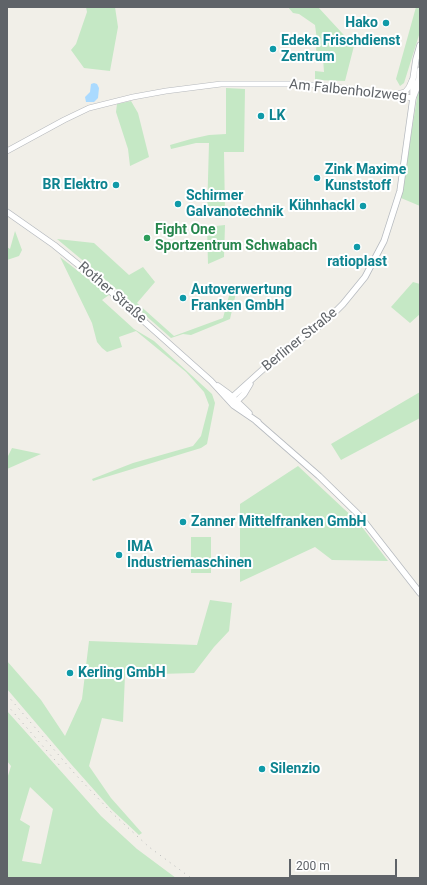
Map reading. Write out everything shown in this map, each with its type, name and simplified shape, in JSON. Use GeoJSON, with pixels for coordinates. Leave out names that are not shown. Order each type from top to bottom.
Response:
{"type":"FeatureCollection","features":[{"type":"Feature","properties":{"kind":"main road","name":"Berliner Straße"},"geometry":{"type":"LineString","coordinates":[[233,401],[253,379],[281,353],[324,323],[347,300],[365,277],[384,241],[400,191],[413,98],[413,79],[420,45]]}},
{"type":"Feature","properties":{"kind":"main road","name":"Berliner Straße"},"geometry":{"type":"LineString","coordinates":[[413,98],[418,85],[420,70]]}},
{"type":"Feature","properties":{"kind":"main road","name":"Rother Straße"},"geometry":{"type":"LineString","coordinates":[[7,212],[54,245],[89,273],[211,381],[222,388],[233,401],[319,476],[359,515],[420,593]]}},
{"type":"Feature","properties":{"kind":"street"},"geometry":{"type":"LineString","coordinates":[[389,95],[405,92],[410,87],[413,79]]}},
{"type":"Feature","properties":{"kind":"street","name":"Am Falbenholzweg"},"geometry":{"type":"LineString","coordinates":[[7,152],[64,120],[89,108],[133,97],[166,91],[221,84],[275,84],[328,86],[413,98]]}},
{"type":"Feature","properties":{"kind":"green space"},"geometry":{"type":"Polygon","coordinates":[[[86,7],[115,7],[118,27],[110,71],[84,68],[71,50],[76,44],[87,12],[86,7]]]}},
{"type":"Feature","properties":{"kind":"green space"},"geometry":{"type":"Polygon","coordinates":[[[288,7],[318,7],[354,46],[345,81],[315,80],[315,71],[324,72],[323,58],[316,50],[317,40],[315,25],[299,14],[293,13],[288,7]]]}},
{"type":"Feature","properties":{"kind":"green space"},"geometry":{"type":"Polygon","coordinates":[[[416,7],[420,7],[420,32],[404,83],[400,86],[396,79],[416,7]]]}},
{"type":"Feature","properties":{"kind":"green space"},"geometry":{"type":"Polygon","coordinates":[[[420,79],[420,206],[401,198],[420,79]]]}},
{"type":"Feature","properties":{"kind":"green space"},"geometry":{"type":"Polygon","coordinates":[[[226,88],[245,89],[244,152],[224,152],[225,214],[207,214],[209,143],[196,143],[171,149],[170,145],[209,135],[226,134],[226,88]]]}},
{"type":"Feature","properties":{"kind":"green space"},"geometry":{"type":"Polygon","coordinates":[[[131,101],[138,113],[149,157],[130,166],[128,149],[116,112],[117,104],[131,101]]]}},
{"type":"Feature","properties":{"kind":"green space"},"geometry":{"type":"Polygon","coordinates":[[[225,225],[224,257],[208,264],[207,227],[225,225]]]}},
{"type":"Feature","properties":{"kind":"green space"},"geometry":{"type":"Polygon","coordinates":[[[15,231],[22,250],[19,256],[7,260],[7,247],[10,249],[15,231]]]}},
{"type":"Feature","properties":{"kind":"green space"},"geometry":{"type":"Polygon","coordinates":[[[57,239],[94,243],[129,275],[143,267],[155,282],[137,303],[174,336],[223,318],[230,292],[234,291],[236,293],[230,319],[191,335],[183,334],[171,338],[57,239]]]}},
{"type":"Feature","properties":{"kind":"green space"},"geometry":{"type":"Polygon","coordinates":[[[60,257],[109,295],[102,300],[134,329],[154,341],[212,394],[215,403],[207,444],[201,448],[93,481],[92,479],[133,463],[193,446],[201,436],[209,405],[204,392],[186,372],[136,331],[119,337],[122,347],[107,352],[102,348],[97,342],[92,323],[60,257]]]}},
{"type":"Feature","properties":{"kind":"green space"},"geometry":{"type":"Polygon","coordinates":[[[413,282],[420,284],[420,314],[410,323],[391,307],[413,282]]]}},
{"type":"Feature","properties":{"kind":"green space"},"geometry":{"type":"Polygon","coordinates":[[[420,392],[420,418],[341,460],[331,444],[420,392]]]}},
{"type":"Feature","properties":{"kind":"green space"},"geometry":{"type":"Polygon","coordinates":[[[12,448],[41,454],[7,469],[7,458],[12,448]]]}},
{"type":"Feature","properties":{"kind":"green space"},"geometry":{"type":"Polygon","coordinates":[[[298,466],[359,523],[388,561],[332,560],[315,547],[240,582],[240,504],[298,466]]]}},
{"type":"Feature","properties":{"kind":"green space"},"geometry":{"type":"Polygon","coordinates":[[[191,537],[211,537],[211,573],[191,573],[191,537]]]}},
{"type":"Feature","properties":{"kind":"green space"},"geometry":{"type":"Polygon","coordinates":[[[210,600],[232,603],[229,631],[214,647],[194,673],[125,675],[123,722],[102,718],[89,766],[111,798],[142,833],[139,835],[111,809],[7,689],[7,661],[41,700],[65,736],[82,699],[89,641],[197,645],[210,600]]]}},
{"type":"Feature","properties":{"kind":"green space"},"geometry":{"type":"Polygon","coordinates":[[[7,711],[101,816],[137,849],[176,878],[7,878],[7,779],[11,766],[7,761],[7,711]],[[30,787],[20,820],[30,826],[22,861],[41,864],[53,809],[30,787]]]}},
{"type":"Feature","properties":{"kind":"water"},"geometry":{"type":"Polygon","coordinates":[[[91,84],[97,84],[99,88],[98,98],[94,102],[86,102],[85,97],[90,92],[91,84]]]}},
{"type":"Feature","properties":{"kind":"railway"},"geometry":{"type":"LineString","coordinates":[[7,695],[75,774],[112,813],[149,847],[191,878]]}},
{"type":"Feature","properties":{"kind":"railway"},"geometry":{"type":"LineString","coordinates":[[7,705],[61,767]]}},
{"type":"Feature","properties":{"kind":"place","name":"Hako"},"geometry":{"type":"Point","coordinates":[386,23]}},
{"type":"Feature","properties":{"kind":"place","name":"Edeka Frischdienst Zentrum"},"geometry":{"type":"Point","coordinates":[273,49]}},
{"type":"Feature","properties":{"kind":"place","name":"LK"},"geometry":{"type":"Point","coordinates":[261,116]}},
{"type":"Feature","properties":{"kind":"place","name":"Zink Maxime Kunststoff"},"geometry":{"type":"Point","coordinates":[317,178]}},
{"type":"Feature","properties":{"kind":"place","name":"BR Elektro"},"geometry":{"type":"Point","coordinates":[116,185]}},
{"type":"Feature","properties":{"kind":"place","name":"Schirmer Galvanotechnik"},"geometry":{"type":"Point","coordinates":[178,204]}},
{"type":"Feature","properties":{"kind":"place","name":"Kühnhackl"},"geometry":{"type":"Point","coordinates":[363,206]}},
{"type":"Feature","properties":{"kind":"place","name":"Fight One Sportzentrum Schwabach"},"geometry":{"type":"Point","coordinates":[147,238]}},
{"type":"Feature","properties":{"kind":"place","name":"ratioplast"},"geometry":{"type":"Point","coordinates":[357,247]}},
{"type":"Feature","properties":{"kind":"place","name":"Autoverwertung Franken GmbH"},"geometry":{"type":"Point","coordinates":[183,298]}},
{"type":"Feature","properties":{"kind":"place","name":"Zanner Mittelfranken GmbH"},"geometry":{"type":"Point","coordinates":[183,522]}},
{"type":"Feature","properties":{"kind":"place","name":"IMA Industriemaschinen"},"geometry":{"type":"Point","coordinates":[119,555]}},
{"type":"Feature","properties":{"kind":"place","name":"Kerling GmbH"},"geometry":{"type":"Point","coordinates":[70,673]}},
{"type":"Feature","properties":{"kind":"place","name":"Silenzio"},"geometry":{"type":"Point","coordinates":[262,769]}}]}
